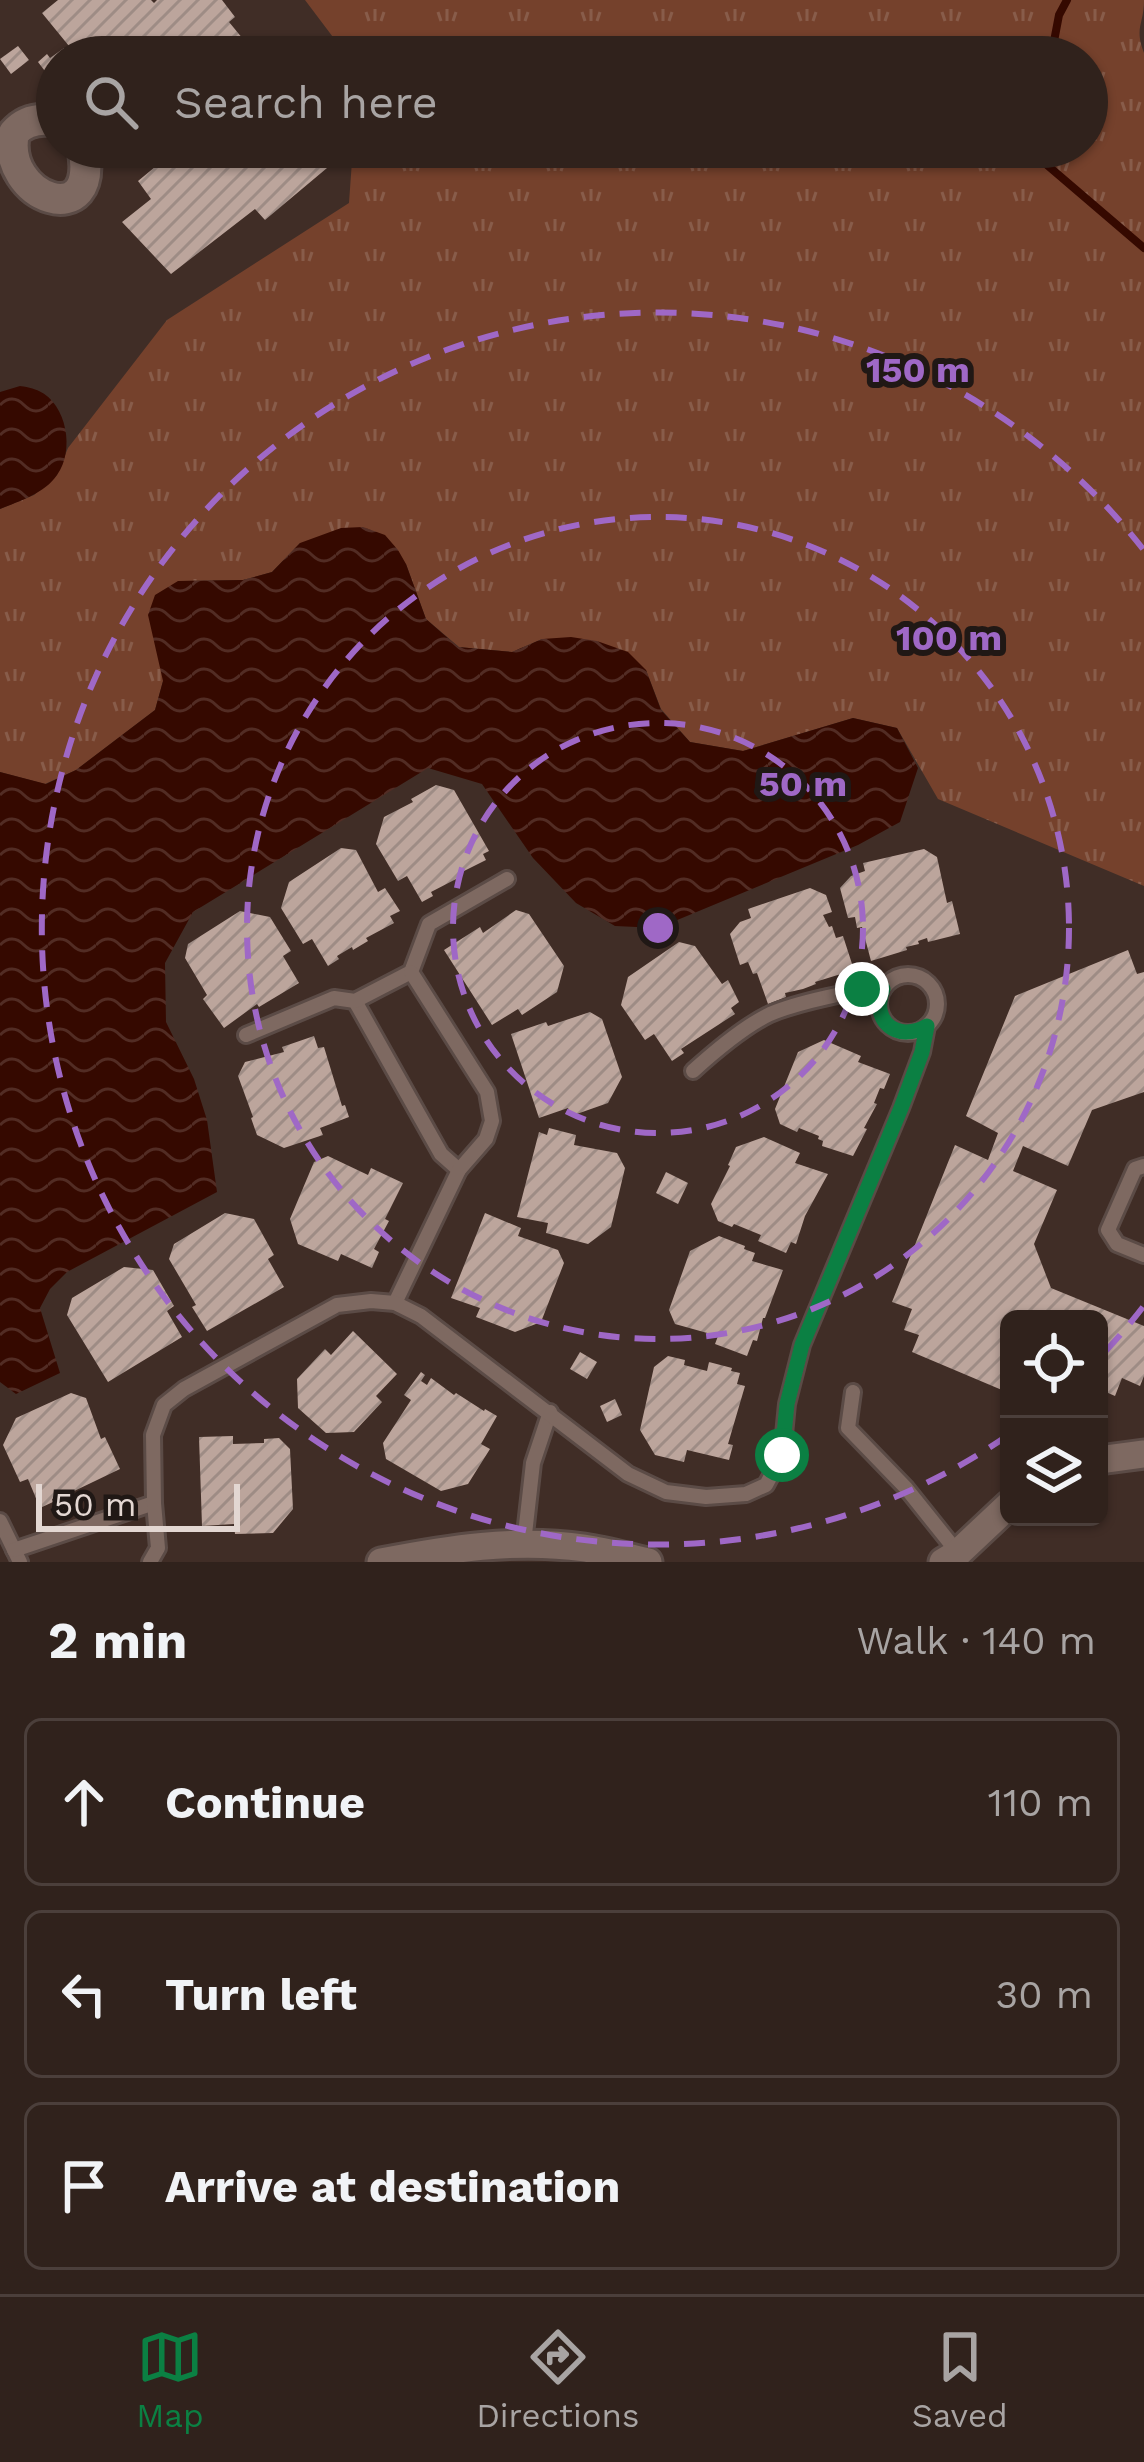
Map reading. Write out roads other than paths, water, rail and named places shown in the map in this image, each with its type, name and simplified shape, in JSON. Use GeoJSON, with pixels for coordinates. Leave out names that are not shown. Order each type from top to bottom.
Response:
{"type":"FeatureCollection","features":[{"type":"Feature","properties":{"kind":"street"},"geometry":{"type":"LineString","coordinates":[[36,120],[21,126],[6,147],[6,189],[35,199],[62,197],[81,179],[84,168]]}},
{"type":"Feature","properties":{"kind":"street"},"geometry":{"type":"LineString","coordinates":[[1108,1459],[1144,1454]]}},
{"type":"Feature","properties":{"kind":"street"},"geometry":{"type":"LineString","coordinates":[[951,1557],[1000,1513]]}},
{"type":"Feature","properties":{"kind":"street"},"geometry":{"type":"LineString","coordinates":[[380,1562],[453,1548],[524,1543],[584,1548],[647,1562]]}},
{"type":"Feature","properties":{"kind":"lane"},"geometry":{"type":"LineString","coordinates":[[246,1036],[334,998],[355,1001],[411,972],[429,924],[507,879]]}},
{"type":"Feature","properties":{"kind":"lane"},"geometry":{"type":"LineString","coordinates":[[395,1303],[459,1170],[486,1139],[493,1121],[487,1092],[411,972]]}},
{"type":"Feature","properties":{"kind":"lane"},"geometry":{"type":"LineString","coordinates":[[150,1562],[158,1548],[153,1436],[164,1405],[184,1389],[337,1304],[395,1303],[421,1316],[628,1474],[666,1492],[706,1497],[746,1494],[766,1485],[782,1455],[787,1404],[802,1345],[936,1012],[937,1000],[927,982],[915,975],[899,976],[883,989],[880,1015],[888,1026],[910,1033],[927,1026]]}},
{"type":"Feature","properties":{"kind":"lane"},"geometry":{"type":"LineString","coordinates":[[693,1071],[769,1015],[862,989],[883,989]]}},
{"type":"Feature","properties":{"kind":"lane"},"geometry":{"type":"LineString","coordinates":[[355,1001],[441,1154],[459,1170]]}},
{"type":"Feature","properties":{"kind":"lane"},"geometry":{"type":"LineString","coordinates":[[1144,1166],[1135,1169],[1108,1230],[1118,1244],[1144,1255]]}},
{"type":"Feature","properties":{"kind":"lane"},"geometry":{"type":"LineString","coordinates":[[853,1392],[848,1428],[906,1488],[951,1557]]}},
{"type":"Feature","properties":{"kind":"lane"},"geometry":{"type":"LineString","coordinates":[[524,1543],[533,1463],[550,1412]]}},
{"type":"Feature","properties":{"kind":"lane"},"geometry":{"type":"LineString","coordinates":[[0,1521],[17,1556],[154,1503]]}},
{"type":"Feature","properties":{"kind":"water"},"geometry":{"type":"Polygon","coordinates":[[[20,386],[39,391],[56,406],[65,429],[66,454],[46,487],[0,509],[0,392],[20,386]]]}},
{"type":"Feature","properties":{"kind":"water"},"geometry":{"type":"Polygon","coordinates":[[[363,527],[385,535],[398,550],[426,619],[458,647],[512,652],[542,639],[571,637],[628,652],[646,670],[661,710],[690,742],[743,751],[853,718],[897,728],[918,768],[900,822],[858,845],[658,928],[615,926],[576,903],[533,858],[482,784],[428,768],[193,912],[165,963],[166,1022],[194,1079],[207,1120],[217,1192],[67,1272],[50,1289],[40,1308],[60,1373],[16,1394],[0,1382],[0,772],[46,784],[76,770],[155,710],[163,681],[148,615],[155,595],[178,581],[243,580],[272,572],[300,543],[341,528],[363,527]]]}},
{"type":"Feature","properties":{"kind":"waterway"},"geometry":{"type":"LineString","coordinates":[[1055,36],[1067,0]]}},
{"type":"Feature","properties":{"kind":"waterway"},"geometry":{"type":"LineString","coordinates":[[1051,168],[1144,248]]}}]}
